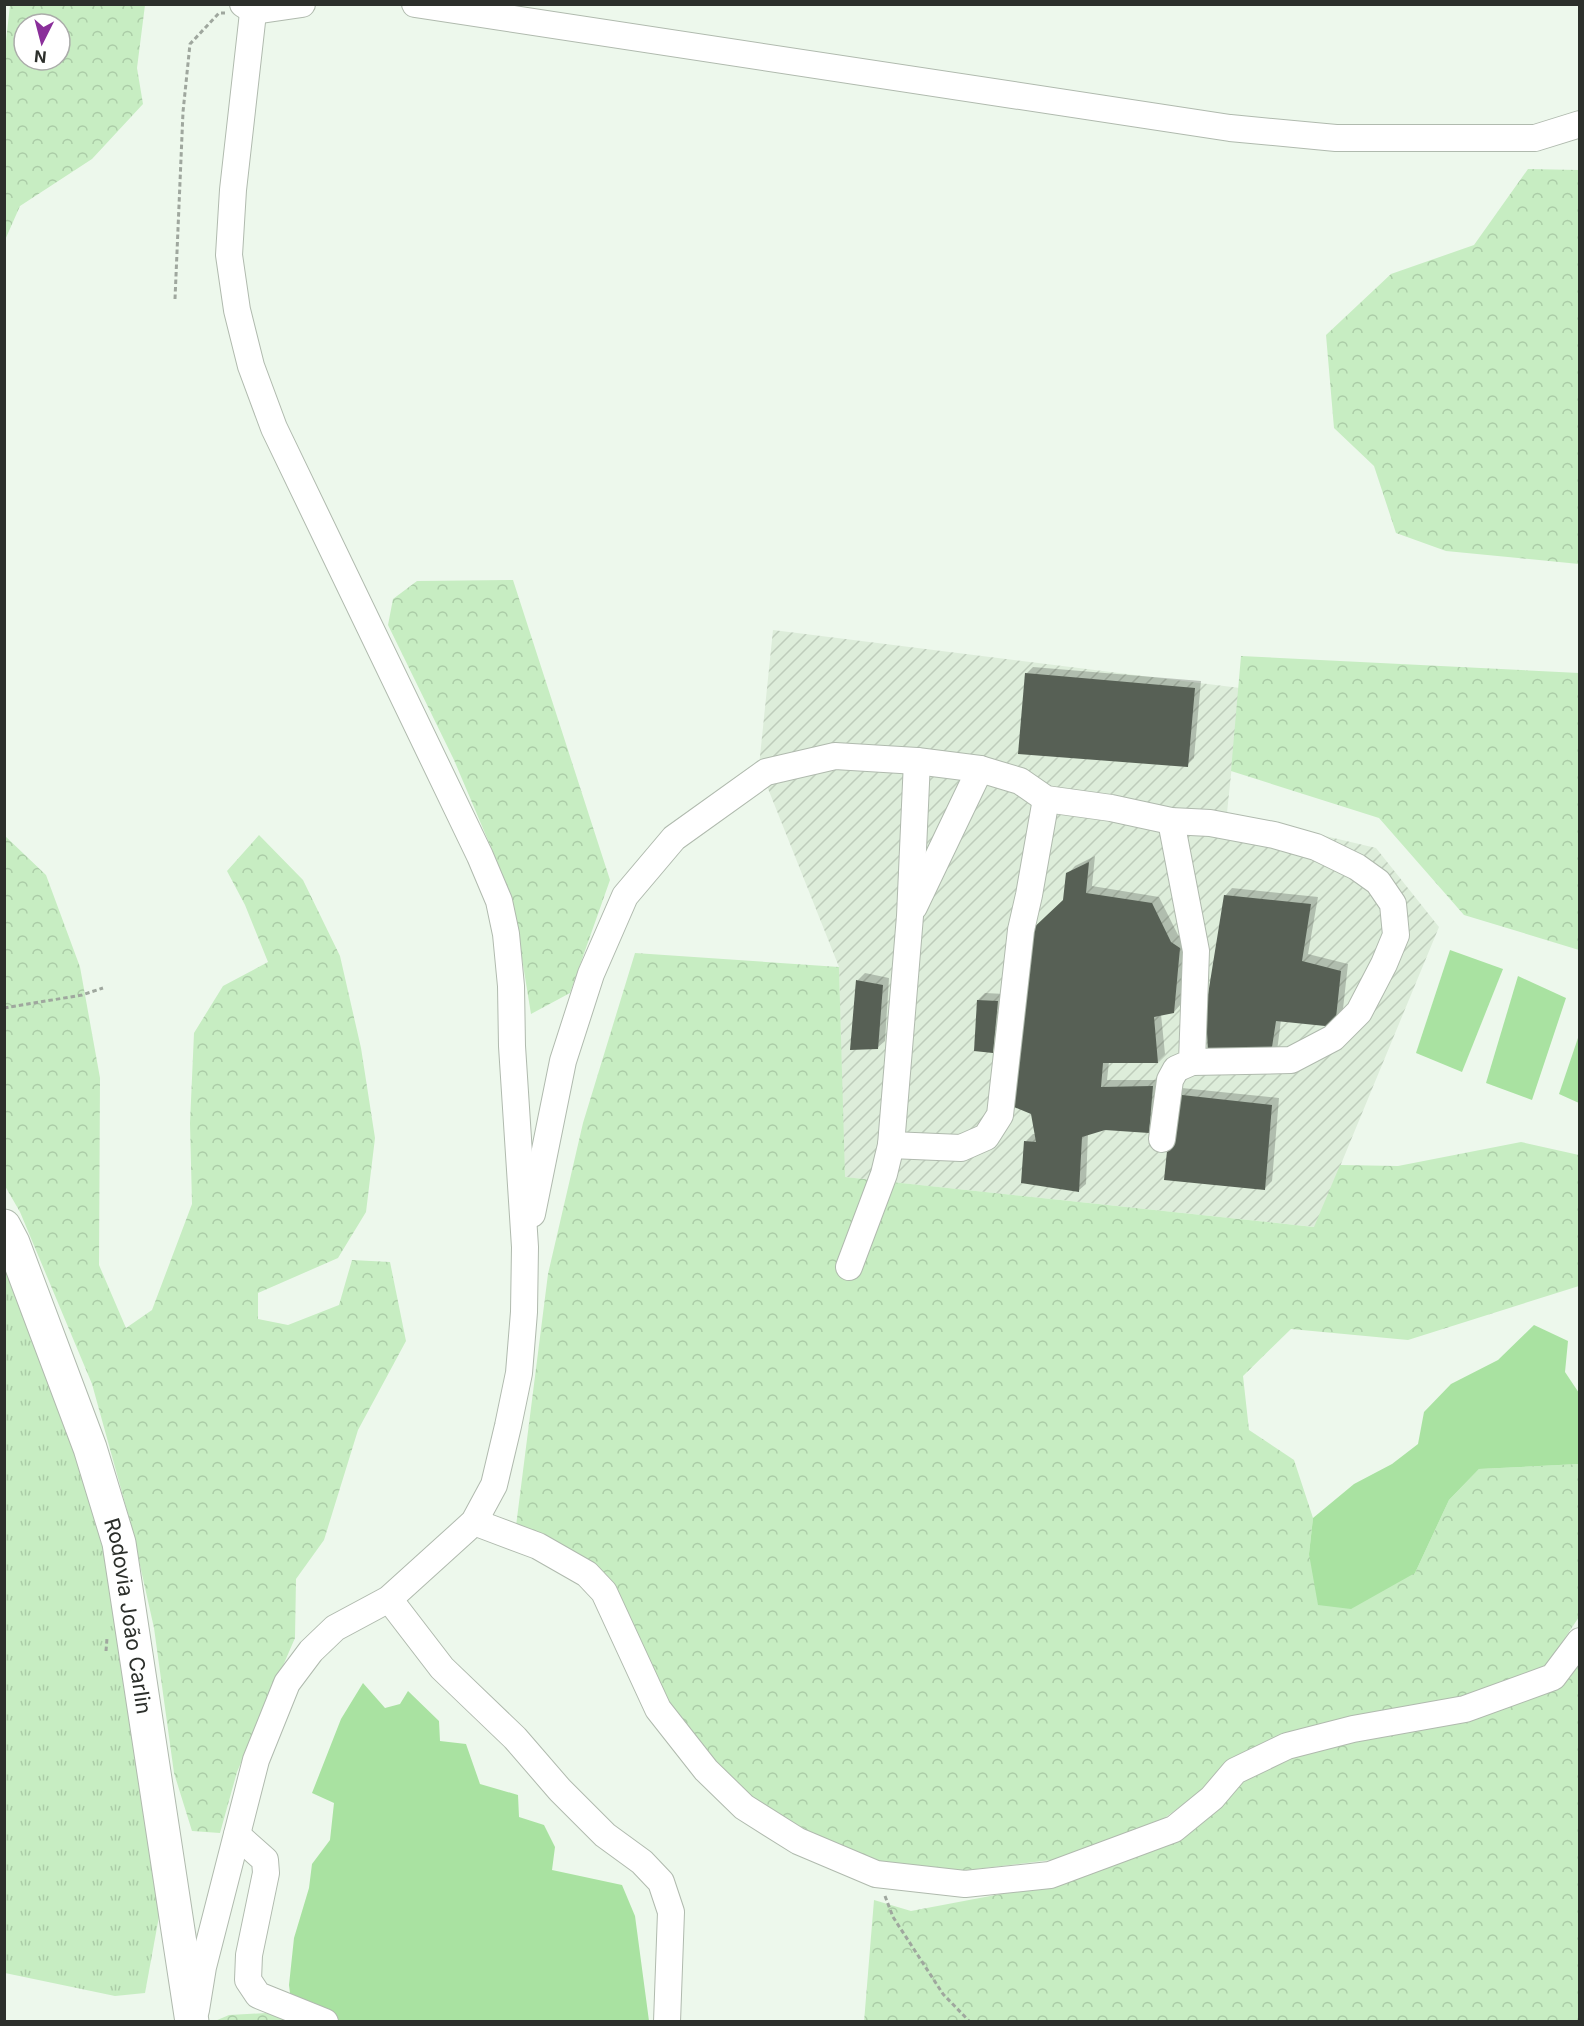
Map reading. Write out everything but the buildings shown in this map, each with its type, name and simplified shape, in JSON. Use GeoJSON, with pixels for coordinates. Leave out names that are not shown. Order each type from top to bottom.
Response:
{"type":"FeatureCollection","features":[{"type":"Feature","properties":{"kind":"main road","name":"Rodovia João Carlin"},"geometry":{"type":"LineString","coordinates":[[4,1226],[13,1243],[90,1448],[119,1543],[193,2022]]}},
{"type":"Feature","properties":{"kind":"street"},"geometry":{"type":"LineString","coordinates":[[193,2022],[203,1967],[256,1760],[287,1683],[311,1650],[334,1628],[390,1599],[474,1522],[494,1485],[519,1373],[524,1312],[525,1247],[512,1046],[511,986],[506,934],[499,901],[480,856],[274,428],[251,366],[237,310],[229,255],[250,7],[302,4]]}},
{"type":"Feature","properties":{"kind":"street"},"geometry":{"type":"LineString","coordinates":[[415,4],[1230,128],[1336,138],[1535,138],[1580,124]]}},
{"type":"Feature","properties":{"kind":"street"},"geometry":{"type":"LineString","coordinates":[[525,1247],[564,1060],[591,974],[625,896],[675,838],[766,772],[835,756],[917,761],[980,770],[1020,781],[1046,799],[1274,834],[1316,847],[1357,867],[1378,882],[1394,904],[1395,935],[1384,964],[1359,1012],[1333,1038],[1291,1060],[1192,1062],[1176,1070],[1170,1080],[1162,1138]]}},
{"type":"Feature","properties":{"kind":"street"},"geometry":{"type":"LineString","coordinates":[[849,1267],[884,1174],[891,1144],[910,916],[917,761]]}},
{"type":"Feature","properties":{"kind":"street"},"geometry":{"type":"LineString","coordinates":[[910,916],[980,770]]}},
{"type":"Feature","properties":{"kind":"street"},"geometry":{"type":"LineString","coordinates":[[891,1144],[961,1148],[986,1137],[1000,1115],[1021,930],[1046,799]]}},
{"type":"Feature","properties":{"kind":"street"},"geometry":{"type":"LineString","coordinates":[[1171,820],[1196,951],[1192,1062]]}},
{"type":"Feature","properties":{"kind":"street"},"geometry":{"type":"LineString","coordinates":[[474,1522],[538,1546],[587,1574],[604,1592],[658,1709],[706,1770],[744,1807],[798,1841],[876,1874],[965,1884],[1050,1875],[1174,1828],[1212,1798],[1235,1771],[1287,1746],[1353,1729],[1465,1710],[1553,1677],[1580,1641]]}},
{"type":"Feature","properties":{"kind":"street"},"geometry":{"type":"LineString","coordinates":[[390,1599],[442,1668],[515,1738],[560,1790],[605,1835],[642,1862],[660,1882],[671,1912],[667,2022]]}},
{"type":"Feature","properties":{"kind":"street"},"geometry":{"type":"LineString","coordinates":[[237,1835],[265,1860],[266,1873],[249,1955],[248,1980],[258,1995],[325,2022]]}},
{"type":"Feature","properties":{"kind":"path"},"geometry":{"type":"LineString","coordinates":[[175,299],[183,112],[190,44],[219,13],[250,7]]}},
{"type":"Feature","properties":{"kind":"path"},"geometry":{"type":"LineString","coordinates":[[4,1008],[82,995],[103,988]]}},
{"type":"Feature","properties":{"kind":"path"},"geometry":{"type":"LineString","coordinates":[[876,1874],[893,1917],[943,1994],[970,2022]]}},
{"type":"Feature","properties":{"kind":"shaded area"},"geometry":{"type":"Polygon","coordinates":[[[773,630],[1240,688],[1227,813],[1376,848],[1439,927],[1315,1227],[844,1177],[839,967],[759,766],[773,630]]]}},
{"type":"Feature","properties":{"kind":"shaded area"},"geometry":{"type":"Polygon","coordinates":[[[1450,950],[1503,969],[1462,1072],[1416,1053],[1450,950]]]}},
{"type":"Feature","properties":{"kind":"shaded area"},"geometry":{"type":"Polygon","coordinates":[[[1518,976],[1566,998],[1532,1100],[1486,1083],[1518,976]]]}},
{"type":"Feature","properties":{"kind":"shaded area"},"geometry":{"type":"Polygon","coordinates":[[[1579,1035],[1579,1103],[1559,1094],[1579,1035]]]}},
{"type":"Feature","properties":{"kind":"shaded area"},"geometry":{"type":"Polygon","coordinates":[[[1534,1325],[1568,1341],[1565,1372],[1579,1393],[1579,1464],[1479,1469],[1449,1500],[1415,1573],[1351,1609],[1318,1605],[1309,1554],[1313,1518],[1354,1484],[1392,1464],[1418,1444],[1424,1412],[1451,1384],[1498,1360],[1534,1325]]]}},
{"type":"Feature","properties":{"kind":"shaded area"},"geometry":{"type":"Polygon","coordinates":[[[363,1683],[385,1708],[400,1704],[408,1691],[439,1721],[440,1741],[466,1744],[480,1784],[518,1795],[519,1817],[544,1825],[555,1847],[552,1870],[622,1885],[635,1916],[649,2021],[338,2021],[291,2001],[289,1985],[294,1938],[309,1888],[312,1864],[330,1840],[334,1803],[312,1793],[341,1719],[363,1683]]]}},
{"type":"Feature","properties":{"kind":"green space"},"geometry":{"type":"Polygon","coordinates":[[[10,5],[145,5],[137,68],[143,104],[92,159],[20,206],[5,240],[4,59],[10,5]]]}},
{"type":"Feature","properties":{"kind":"green space"},"geometry":{"type":"Polygon","coordinates":[[[1528,169],[1579,170],[1579,564],[1446,551],[1396,533],[1374,466],[1334,428],[1326,335],[1391,274],[1474,245],[1528,169]]]}},
{"type":"Feature","properties":{"kind":"green space"},"geometry":{"type":"Polygon","coordinates":[[[513,580],[610,880],[570,993],[531,1014],[512,897],[454,760],[388,625],[393,599],[417,581],[513,580]]]}},
{"type":"Feature","properties":{"kind":"green space"},"geometry":{"type":"Polygon","coordinates":[[[1241,656],[1579,673],[1579,950],[1464,915],[1379,818],[1231,771],[1241,656]]]}},
{"type":"Feature","properties":{"kind":"green space"},"geometry":{"type":"Polygon","coordinates":[[[4,835],[46,875],[80,967],[100,1078],[99,1265],[126,1328],[152,1310],[192,1204],[190,1123],[194,1033],[223,986],[268,962],[245,905],[227,871],[259,835],[303,880],[340,956],[361,1048],[375,1138],[366,1212],[338,1258],[258,1293],[258,1319],[288,1325],[339,1305],[352,1260],[390,1262],[406,1341],[358,1430],[324,1540],[296,1579],[295,1638],[237,1772],[220,1833],[192,1831],[174,1773],[154,1628],[131,1525],[92,1384],[20,1212],[5,1186],[4,835]]]}},
{"type":"Feature","properties":{"kind":"green space"},"geometry":{"type":"Polygon","coordinates":[[[635,953],[839,967],[845,1177],[1314,1227],[1340,1165],[1398,1166],[1521,1142],[1579,1155],[1579,1286],[1408,1340],[1291,1329],[1243,1376],[1249,1430],[1294,1460],[1313,1518],[1309,1554],[1415,1573],[1449,1500],[1479,1469],[1579,1464],[1579,1617],[1546,1666],[1491,1692],[1267,1744],[1163,1819],[1076,1857],[968,1870],[900,1871],[785,1825],[719,1771],[653,1682],[616,1595],[516,1526],[548,1274],[583,1123],[635,953]]]}},
{"type":"Feature","properties":{"kind":"green space"},"geometry":{"type":"Polygon","coordinates":[[[4,1265],[58,1391],[106,1545],[160,1911],[145,1993],[115,1996],[5,1973],[4,1265]]]}},
{"type":"Feature","properties":{"kind":"green space"},"geometry":{"type":"Polygon","coordinates":[[[1579,1661],[1579,2021],[864,2022],[874,1900],[911,1911],[1053,1884],[1297,1751],[1454,1724],[1555,1690],[1579,1661]]]}},
{"type":"Feature","properties":{"kind":"green space"},"geometry":{"type":"Polygon","coordinates":[[[266,2013],[289,2021],[215,2021],[229,2015],[266,2013]]]}}]}
